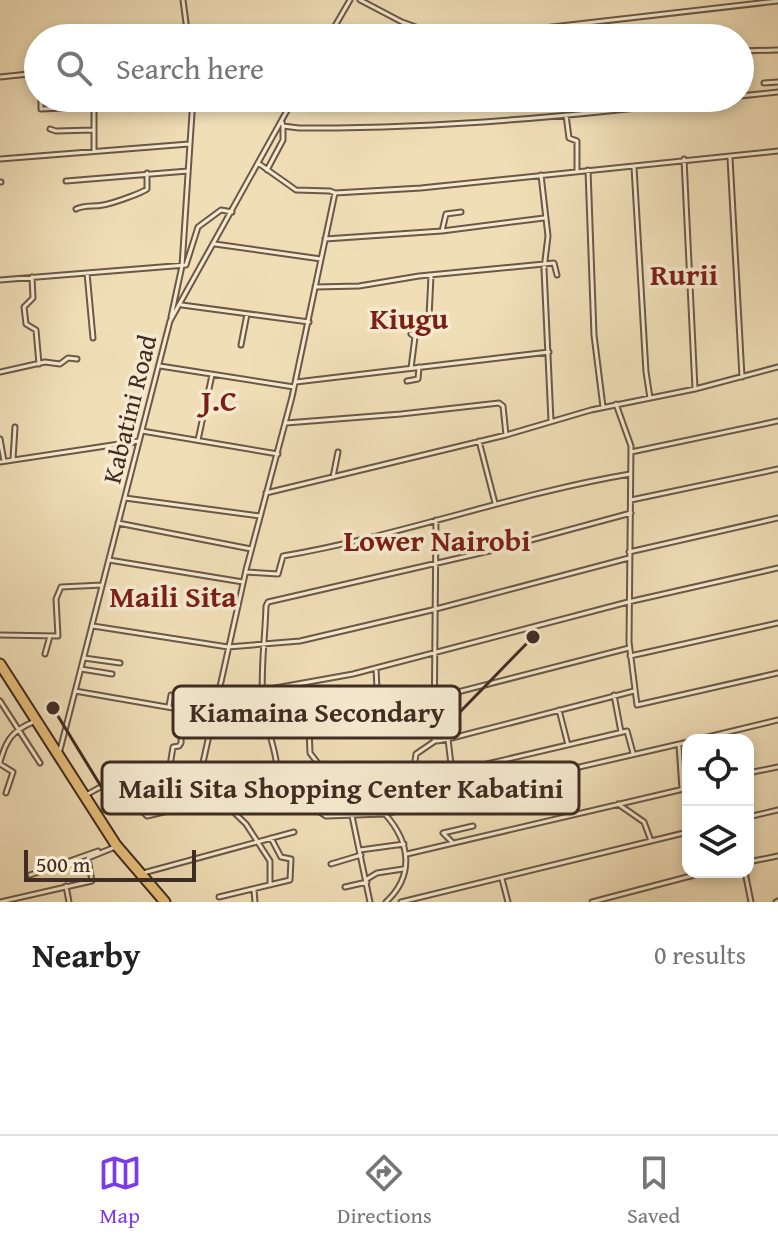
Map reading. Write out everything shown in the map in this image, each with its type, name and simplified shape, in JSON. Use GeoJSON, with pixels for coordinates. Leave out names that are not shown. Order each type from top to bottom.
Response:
{"type":"FeatureCollection","features":[{"type":"Feature","properties":{"kind":"highway"},"geometry":{"type":"LineString","coordinates":[[0,664],[117,845],[165,902]]}},
{"type":"Feature","properties":{"kind":"street"},"geometry":{"type":"LineString","coordinates":[[183,0],[186,24]]}},
{"type":"Feature","properties":{"kind":"street"},"geometry":{"type":"LineString","coordinates":[[336,24],[350,0]]}},
{"type":"Feature","properties":{"kind":"street"},"geometry":{"type":"LineString","coordinates":[[360,0],[408,24]]}},
{"type":"Feature","properties":{"kind":"street"},"geometry":{"type":"LineString","coordinates":[[577,24],[778,1]]}},
{"type":"Feature","properties":{"kind":"street"},"geometry":{"type":"LineString","coordinates":[[754,51],[778,50]]}},
{"type":"Feature","properties":{"kind":"street"},"geometry":{"type":"LineString","coordinates":[[0,77],[24,74]]}},
{"type":"Feature","properties":{"kind":"street"},"geometry":{"type":"LineString","coordinates":[[764,83],[778,82]]}},
{"type":"Feature","properties":{"kind":"street"},"geometry":{"type":"LineString","coordinates":[[754,95],[778,92]]}},
{"type":"Feature","properties":{"kind":"street"},"geometry":{"type":"LineString","coordinates":[[94,112],[94,151]]}},
{"type":"Feature","properties":{"kind":"street"},"geometry":{"type":"LineString","coordinates":[[170,321],[182,266],[192,112]]}},
{"type":"Feature","properties":{"kind":"street","name":"Kabatini Road"},"geometry":{"type":"LineString","coordinates":[[59,754],[170,321],[286,112]]}},
{"type":"Feature","properties":{"kind":"street"},"geometry":{"type":"LineString","coordinates":[[283,126],[457,125],[593,112]]}},
{"type":"Feature","properties":{"kind":"street"},"geometry":{"type":"LineString","coordinates":[[566,115],[569,138],[577,141],[577,170]]}},
{"type":"Feature","properties":{"kind":"street"},"geometry":{"type":"LineString","coordinates":[[267,170],[283,140],[283,118]]}},
{"type":"Feature","properties":{"kind":"street"},"geometry":{"type":"LineString","coordinates":[[50,129],[93,130]]}},
{"type":"Feature","properties":{"kind":"street"},"geometry":{"type":"LineString","coordinates":[[0,159],[189,144]]}},
{"type":"Feature","properties":{"kind":"street"},"geometry":{"type":"LineString","coordinates":[[258,163],[299,192],[335,193],[421,188],[778,151]]}},
{"type":"Feature","properties":{"kind":"street"},"geometry":{"type":"LineString","coordinates":[[730,156],[742,377]]}},
{"type":"Feature","properties":{"kind":"street"},"geometry":{"type":"LineString","coordinates":[[684,159],[695,389]]}},
{"type":"Feature","properties":{"kind":"street"},"geometry":{"type":"LineString","coordinates":[[634,165],[650,398]]}},
{"type":"Feature","properties":{"kind":"street"},"geometry":{"type":"LineString","coordinates":[[588,170],[594,335],[603,407]]}},
{"type":"Feature","properties":{"kind":"street"},"geometry":{"type":"LineString","coordinates":[[66,181],[188,171]]}},
{"type":"Feature","properties":{"kind":"street"},"geometry":{"type":"LineString","coordinates":[[76,209],[101,206],[119,198],[142,194],[147,189],[147,173]]}},
{"type":"Feature","properties":{"kind":"street"},"geometry":{"type":"LineString","coordinates":[[541,175],[548,236],[545,265],[551,421]]}},
{"type":"Feature","properties":{"kind":"street"},"geometry":{"type":"LineString","coordinates":[[86,795],[133,769],[194,774],[201,771],[251,549],[286,423],[335,193]]}},
{"type":"Feature","properties":{"kind":"street"},"geometry":{"type":"LineString","coordinates":[[0,280],[186,265],[200,223],[221,210],[232,212]]}},
{"type":"Feature","properties":{"kind":"street"},"geometry":{"type":"LineString","coordinates":[[442,231],[446,214],[461,212]]}},
{"type":"Feature","properties":{"kind":"street"},"geometry":{"type":"LineString","coordinates":[[325,239],[442,231],[546,218]]}},
{"type":"Feature","properties":{"kind":"street"},"geometry":{"type":"LineString","coordinates":[[215,244],[321,259]]}},
{"type":"Feature","properties":{"kind":"street"},"geometry":{"type":"LineString","coordinates":[[315,287],[359,286],[556,263],[557,275]]}},
{"type":"Feature","properties":{"kind":"street"},"geometry":{"type":"LineString","coordinates":[[87,273],[93,338]]}},
{"type":"Feature","properties":{"kind":"street"},"geometry":{"type":"LineString","coordinates":[[429,317],[431,276]]}},
{"type":"Feature","properties":{"kind":"street"},"geometry":{"type":"LineString","coordinates":[[32,277],[33,300],[24,307],[26,324],[36,330],[39,364]]}},
{"type":"Feature","properties":{"kind":"street"},"geometry":{"type":"LineString","coordinates":[[181,305],[309,322]]}},
{"type":"Feature","properties":{"kind":"street"},"geometry":{"type":"LineString","coordinates":[[241,345],[247,314]]}},
{"type":"Feature","properties":{"kind":"street"},"geometry":{"type":"LineString","coordinates":[[411,334],[415,337],[411,368]]}},
{"type":"Feature","properties":{"kind":"street"},"geometry":{"type":"LineString","coordinates":[[158,366],[295,384],[549,352]]}},
{"type":"Feature","properties":{"kind":"street"},"geometry":{"type":"LineString","coordinates":[[0,372],[50,362],[60,364],[68,358],[77,359]]}},
{"type":"Feature","properties":{"kind":"street"},"geometry":{"type":"LineString","coordinates":[[407,381],[418,379],[419,367]]}},
{"type":"Feature","properties":{"kind":"street"},"geometry":{"type":"LineString","coordinates":[[266,493],[506,435],[603,407],[695,389],[778,367]]}},
{"type":"Feature","properties":{"kind":"street"},"geometry":{"type":"LineString","coordinates":[[198,440],[212,375]]}},
{"type":"Feature","properties":{"kind":"street"},"geometry":{"type":"LineString","coordinates":[[286,423],[499,403],[503,406],[506,435]]}},
{"type":"Feature","properties":{"kind":"street"},"geometry":{"type":"LineString","coordinates":[[616,404],[630,440],[631,452],[628,602],[629,648],[636,702],[640,706],[778,673]]}},
{"type":"Feature","properties":{"kind":"street"},"geometry":{"type":"LineString","coordinates":[[631,452],[778,421]]}},
{"type":"Feature","properties":{"kind":"street"},"geometry":{"type":"LineString","coordinates":[[13,459],[15,427]]}},
{"type":"Feature","properties":{"kind":"street"},"geometry":{"type":"LineString","coordinates":[[142,431],[278,454]]}},
{"type":"Feature","properties":{"kind":"street"},"geometry":{"type":"LineString","coordinates":[[0,439],[2,461],[139,441]]}},
{"type":"Feature","properties":{"kind":"street"},"geometry":{"type":"LineString","coordinates":[[479,441],[495,503]]}},
{"type":"Feature","properties":{"kind":"street"},"geometry":{"type":"LineString","coordinates":[[333,477],[338,452]]}},
{"type":"Feature","properties":{"kind":"street"},"geometry":{"type":"LineString","coordinates":[[631,500],[778,469]]}},
{"type":"Feature","properties":{"kind":"street"},"geometry":{"type":"LineString","coordinates":[[246,572],[278,574],[282,556],[495,503],[630,474]]}},
{"type":"Feature","properties":{"kind":"street"},"geometry":{"type":"LineString","coordinates":[[125,498],[260,516]]}},
{"type":"Feature","properties":{"kind":"street"},"geometry":{"type":"LineString","coordinates":[[274,788],[277,783],[277,758],[266,723],[263,690],[263,645],[268,602],[435,564],[631,513]]}},
{"type":"Feature","properties":{"kind":"street"},"geometry":{"type":"LineString","coordinates":[[629,552],[778,518]]}},
{"type":"Feature","properties":{"kind":"street"},"geometry":{"type":"LineString","coordinates":[[435,741],[436,520]]}},
{"type":"Feature","properties":{"kind":"street"},"geometry":{"type":"LineString","coordinates":[[118,523],[251,549]]}},
{"type":"Feature","properties":{"kind":"street"},"geometry":{"type":"LineString","coordinates":[[92,625],[228,647],[263,645],[326,636],[629,558]]}},
{"type":"Feature","properties":{"kind":"street"},"geometry":{"type":"LineString","coordinates":[[109,560],[243,582]]}},
{"type":"Feature","properties":{"kind":"street"},"geometry":{"type":"LineString","coordinates":[[263,690],[376,668],[628,602],[778,568]]}},
{"type":"Feature","properties":{"kind":"street"},"geometry":{"type":"LineString","coordinates":[[0,635],[59,634],[56,599],[61,587],[102,585]]}},
{"type":"Feature","properties":{"kind":"street"},"geometry":{"type":"LineString","coordinates":[[630,656],[778,623]]}},
{"type":"Feature","properties":{"kind":"street"},"geometry":{"type":"LineString","coordinates":[[45,654],[50,636]]}},
{"type":"Feature","properties":{"kind":"street"},"geometry":{"type":"LineString","coordinates":[[370,902],[351,815],[310,753],[309,728],[629,648]]}},
{"type":"Feature","properties":{"kind":"street"},"geometry":{"type":"LineString","coordinates":[[84,658],[120,663]]}},
{"type":"Feature","properties":{"kind":"street"},"geometry":{"type":"LineString","coordinates":[[376,668],[377,689]]}},
{"type":"Feature","properties":{"kind":"street"},"geometry":{"type":"LineString","coordinates":[[81,669],[112,674]]}},
{"type":"Feature","properties":{"kind":"street"},"geometry":{"type":"LineString","coordinates":[[75,691],[213,715]]}},
{"type":"Feature","properties":{"kind":"street"},"geometry":{"type":"LineString","coordinates":[[412,783],[416,754],[435,741],[634,691]]}},
{"type":"Feature","properties":{"kind":"street"},"geometry":{"type":"LineString","coordinates":[[169,706],[171,695]]}},
{"type":"Feature","properties":{"kind":"street"},"geometry":{"type":"LineString","coordinates":[[614,695],[621,732]]}},
{"type":"Feature","properties":{"kind":"street"},"geometry":{"type":"LineString","coordinates":[[0,701],[40,763]]}},
{"type":"Feature","properties":{"kind":"street"},"geometry":{"type":"LineString","coordinates":[[179,809],[170,772],[173,747],[181,743],[182,710]]}},
{"type":"Feature","properties":{"kind":"street"},"geometry":{"type":"LineString","coordinates":[[559,710],[568,745]]}},
{"type":"Feature","properties":{"kind":"street"},"geometry":{"type":"LineString","coordinates":[[720,734],[778,720]]}},
{"type":"Feature","properties":{"kind":"street"},"geometry":{"type":"LineString","coordinates":[[6,793],[13,772],[0,763],[7,738],[36,721]]}},
{"type":"Feature","properties":{"kind":"street"},"geometry":{"type":"LineString","coordinates":[[386,902],[397,891],[407,854],[401,834],[371,794],[621,732],[628,732],[633,753]]}},
{"type":"Feature","properties":{"kind":"street"},"geometry":{"type":"LineString","coordinates":[[448,739],[452,773]]}},
{"type":"Feature","properties":{"kind":"street"},"geometry":{"type":"LineString","coordinates":[[312,807],[326,816],[385,814],[682,743]]}},
{"type":"Feature","properties":{"kind":"street"},"geometry":{"type":"LineString","coordinates":[[407,854],[682,789],[678,744]]}},
{"type":"Feature","properties":{"kind":"street"},"geometry":{"type":"LineString","coordinates":[[754,772],[778,767]]}},
{"type":"Feature","properties":{"kind":"street"},"geometry":{"type":"LineString","coordinates":[[133,769],[145,815],[274,788],[299,789],[330,779]]}},
{"type":"Feature","properties":{"kind":"street"},"geometry":{"type":"LineString","coordinates":[[292,790],[283,799],[284,804],[302,808],[340,795]]}},
{"type":"Feature","properties":{"kind":"street"},"geometry":{"type":"LineString","coordinates":[[220,799],[244,821],[270,861],[270,885]]}},
{"type":"Feature","properties":{"kind":"street"},"geometry":{"type":"LineString","coordinates":[[618,804],[644,822],[651,841]]}},
{"type":"Feature","properties":{"kind":"street"},"geometry":{"type":"LineString","coordinates":[[754,816],[778,810]]}},
{"type":"Feature","properties":{"kind":"street"},"geometry":{"type":"LineString","coordinates":[[453,843],[443,833],[473,826]]}},
{"type":"Feature","properties":{"kind":"street"},"geometry":{"type":"LineString","coordinates":[[140,875],[294,832]]}},
{"type":"Feature","properties":{"kind":"street"},"geometry":{"type":"LineString","coordinates":[[401,902],[682,833]]}},
{"type":"Feature","properties":{"kind":"street"},"geometry":{"type":"LineString","coordinates":[[219,897],[291,878],[291,857],[281,857],[271,838]]}},
{"type":"Feature","properties":{"kind":"street"},"geometry":{"type":"LineString","coordinates":[[331,864],[361,852],[404,844]]}},
{"type":"Feature","properties":{"kind":"street"},"geometry":{"type":"LineString","coordinates":[[30,875],[117,845]]}},
{"type":"Feature","properties":{"kind":"street"},"geometry":{"type":"LineString","coordinates":[[0,902],[93,880],[88,858],[117,845]]}},
{"type":"Feature","properties":{"kind":"street"},"geometry":{"type":"LineString","coordinates":[[754,861],[778,856]]}},
{"type":"Feature","properties":{"kind":"street"},"geometry":{"type":"LineString","coordinates":[[345,887],[367,880],[377,873],[403,869]]}},
{"type":"Feature","properties":{"kind":"street"},"geometry":{"type":"LineString","coordinates":[[501,878],[508,902]]}},
{"type":"Feature","properties":{"kind":"street"},"geometry":{"type":"LineString","coordinates":[[592,902],[685,878]]}},
{"type":"Feature","properties":{"kind":"street"},"geometry":{"type":"LineString","coordinates":[[746,878],[751,902]]}},
{"type":"Feature","properties":{"kind":"street"},"geometry":{"type":"LineString","coordinates":[[66,886],[69,902]]}},
{"type":"Feature","properties":{"kind":"street"},"geometry":{"type":"LineString","coordinates":[[254,890],[255,902]]}},
{"type":"Feature","properties":{"kind":"street"},"geometry":{"type":"LineString","coordinates":[[27,896],[28,902]]}},
{"type":"Feature","properties":{"kind":"place","name":"Kiamaina Secondary"},"geometry":{"type":"Point","coordinates":[533,637]}},
{"type":"Feature","properties":{"kind":"place","name":"Maili Sita Shopping Center Kabatini"},"geometry":{"type":"Point","coordinates":[53,708]}},
{"type":"Feature","properties":{"kind":"district","name":"Rurii"},"geometry":{"type":"Point","coordinates":[684,274]}},
{"type":"Feature","properties":{"kind":"district","name":"Kiugu"},"geometry":{"type":"Point","coordinates":[409,318]}},
{"type":"Feature","properties":{"kind":"district","name":"J.C"},"geometry":{"type":"Point","coordinates":[219,400]}},
{"type":"Feature","properties":{"kind":"district","name":"Lower Nairobi"},"geometry":{"type":"Point","coordinates":[437,540]}},
{"type":"Feature","properties":{"kind":"district","name":"Maili Sita"},"geometry":{"type":"Point","coordinates":[173,596]}}]}
